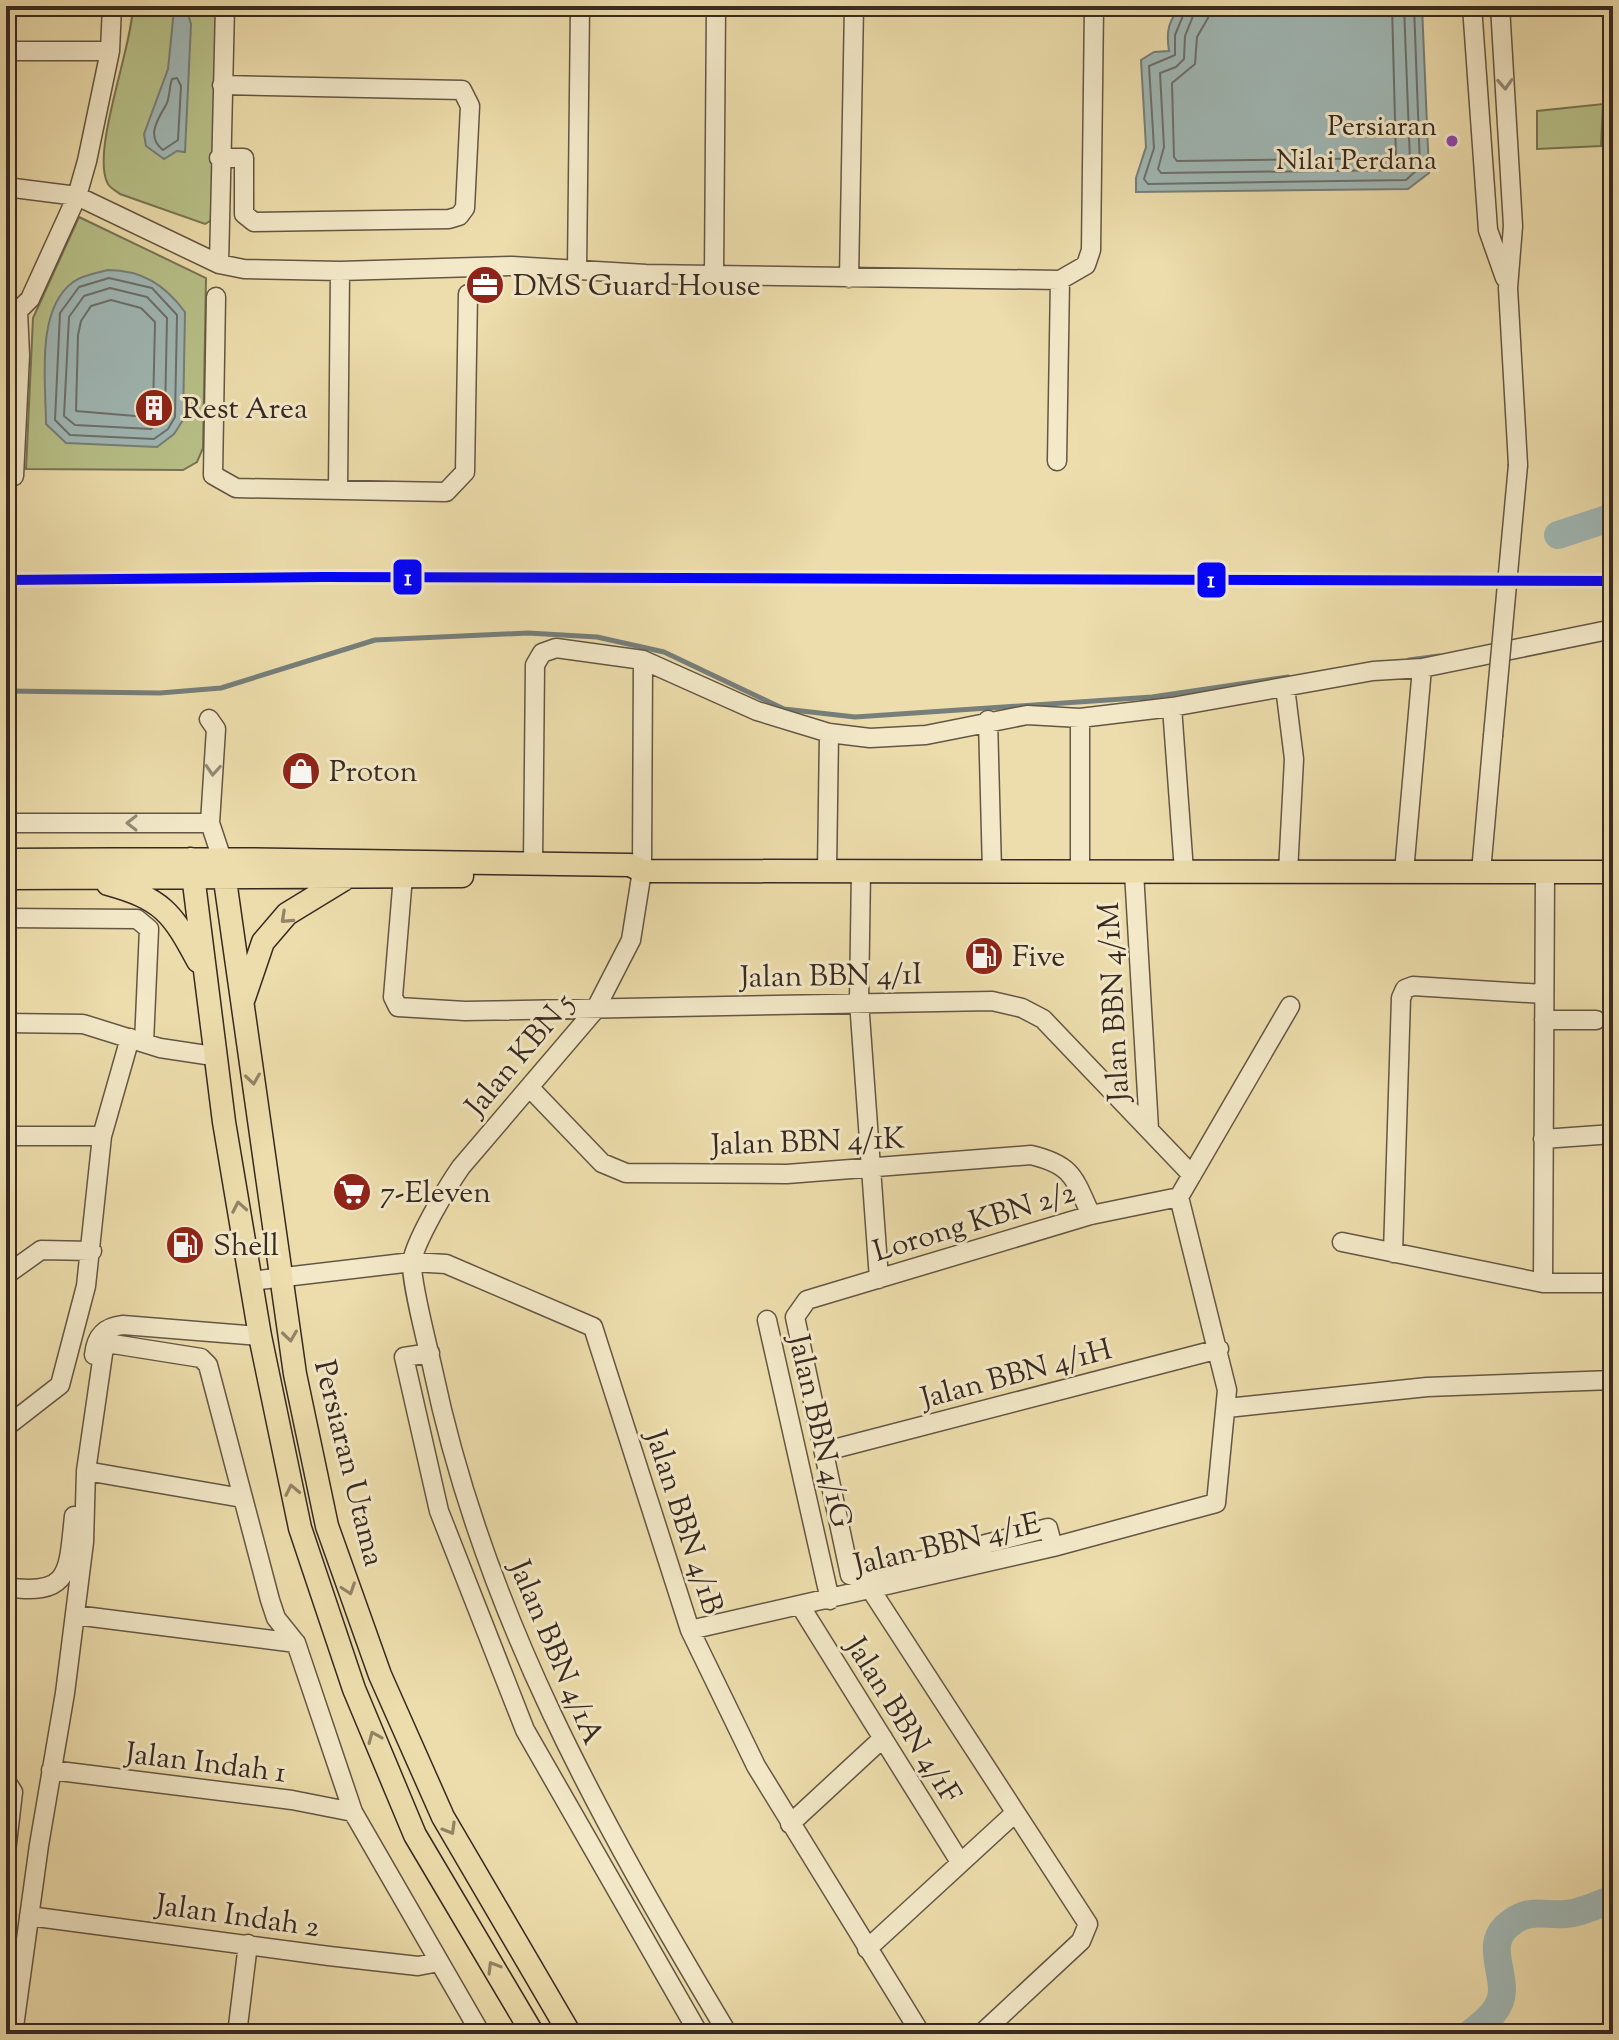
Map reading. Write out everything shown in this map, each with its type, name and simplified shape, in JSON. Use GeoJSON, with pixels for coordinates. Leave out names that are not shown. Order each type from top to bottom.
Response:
{"type":"FeatureCollection","features":[{"type":"Feature","properties":{"kind":"main road"},"geometry":{"type":"LineString","coordinates":[[6,860],[192,868]]}},
{"type":"Feature","properties":{"kind":"main road"},"geometry":{"type":"LineString","coordinates":[[6,878],[80,877],[223,867],[533,863],[630,865],[642,871],[1613,872]]}},
{"type":"Feature","properties":{"kind":"main road"},"geometry":{"type":"LineString","coordinates":[[223,867],[351,876],[630,877],[642,871]]}},
{"type":"Feature","properties":{"kind":"main road","name":"Persiaran Utama"},"geometry":{"type":"LineString","coordinates":[[223,867],[295,1374],[327,1526],[380,1675],[443,1817],[570,2034]]}},
{"type":"Feature","properties":{"kind":"main road","name":"Persiaran Utama"},"geometry":{"type":"LineString","coordinates":[[192,868],[213,1056],[260,1336],[300,1528],[354,1689],[415,1835],[533,2034]]}},
{"type":"Feature","properties":{"kind":"main road"},"geometry":{"type":"LineString","coordinates":[[243,1002],[263,942],[287,914],[351,876]]}},
{"type":"Feature","properties":{"kind":"main road"},"geometry":{"type":"LineString","coordinates":[[80,877],[138,892],[161,903],[177,922],[203,969]]}},
{"type":"Feature","properties":{"kind":"street"},"geometry":{"type":"LineString","coordinates":[[14,476],[11,449],[12,311],[30,299],[77,196],[110,51],[112,6]]}},
{"type":"Feature","properties":{"kind":"street"},"geometry":{"type":"LineString","coordinates":[[219,264],[219,158],[225,6]]}},
{"type":"Feature","properties":{"kind":"street"},"geometry":{"type":"LineString","coordinates":[[577,270],[580,6]]}},
{"type":"Feature","properties":{"kind":"street"},"geometry":{"type":"LineString","coordinates":[[714,275],[716,6]]}},
{"type":"Feature","properties":{"kind":"street"},"geometry":{"type":"LineString","coordinates":[[849,278],[854,6]]}},
{"type":"Feature","properties":{"kind":"street"},"geometry":{"type":"LineString","coordinates":[[6,187],[77,196],[219,264],[244,269],[340,271],[512,266],[714,275],[1060,280],[1086,265],[1091,250],[1094,6]]}},
{"type":"Feature","properties":{"kind":"street"},"geometry":{"type":"LineString","coordinates":[[1472,6],[1488,230],[1508,288]]}},
{"type":"Feature","properties":{"kind":"street"},"geometry":{"type":"LineString","coordinates":[[1481,872],[1518,465],[1508,288],[1513,226],[1500,6]]}},
{"type":"Feature","properties":{"kind":"street"},"geometry":{"type":"LineString","coordinates":[[6,51],[110,51]]}},
{"type":"Feature","properties":{"kind":"street"},"geometry":{"type":"LineString","coordinates":[[219,158],[244,158],[244,214],[254,222],[449,219],[459,216],[465,208],[470,106],[462,90],[222,85]]}},
{"type":"Feature","properties":{"kind":"street"},"geometry":{"type":"LineString","coordinates":[[338,490],[340,271]]}},
{"type":"Feature","properties":{"kind":"street"},"geometry":{"type":"LineString","coordinates":[[1057,461],[1060,280]]}},
{"type":"Feature","properties":{"kind":"street"},"geometry":{"type":"LineString","coordinates":[[216,297],[213,475],[236,488],[446,492],[465,472],[468,294]]}},
{"type":"Feature","properties":{"kind":"street"},"geometry":{"type":"LineString","coordinates":[[533,863],[535,665],[542,653],[556,648],[643,660],[757,711],[829,733],[870,738],[926,735],[988,720],[1027,715],[1080,718],[1172,707],[1373,671],[1422,668],[1613,629]]}},
{"type":"Feature","properties":{"kind":"street","name":"Jalan KBN 5"},"geometry":{"type":"LineString","coordinates":[[412,1262],[446,1188],[595,1010],[631,940],[642,871],[643,660]]}},
{"type":"Feature","properties":{"kind":"street"},"geometry":{"type":"LineString","coordinates":[[1404,872],[1422,668]]}},
{"type":"Feature","properties":{"kind":"street"},"geometry":{"type":"LineString","coordinates":[[1285,687],[1294,759],[1288,872]]}},
{"type":"Feature","properties":{"kind":"street"},"geometry":{"type":"LineString","coordinates":[[1172,707],[1184,871]]}},
{"type":"Feature","properties":{"kind":"street"},"geometry":{"type":"LineString","coordinates":[[1080,718],[1080,871]]}},
{"type":"Feature","properties":{"kind":"street"},"geometry":{"type":"LineString","coordinates":[[192,868],[210,823],[216,729],[209,719]]}},
{"type":"Feature","properties":{"kind":"street"},"geometry":{"type":"LineString","coordinates":[[988,720],[992,871]]}},
{"type":"Feature","properties":{"kind":"street"},"geometry":{"type":"LineString","coordinates":[[827,871],[829,733]]}},
{"type":"Feature","properties":{"kind":"street"},"geometry":{"type":"LineString","coordinates":[[6,823],[210,823]]}},
{"type":"Feature","properties":{"kind":"street"},"geometry":{"type":"LineString","coordinates":[[210,823],[223,867]]}},
{"type":"Feature","properties":{"kind":"street"},"geometry":{"type":"LineString","coordinates":[[861,871],[859,1001],[868,1168],[879,1279]]}},
{"type":"Feature","properties":{"kind":"street","name":"Jalan BBN 4/1M"},"geometry":{"type":"LineString","coordinates":[[1134,872],[1149,1129]]}},
{"type":"Feature","properties":{"kind":"street"},"geometry":{"type":"LineString","coordinates":[[1543,1283],[1545,872]]}},
{"type":"Feature","properties":{"kind":"street","name":"Jalan BBN 4/1I"},"geometry":{"type":"LineString","coordinates":[[403,876],[393,997],[398,1007],[465,1011],[595,1010],[859,1001],[992,1001],[1022,1008],[1043,1019],[1192,1175]]}},
{"type":"Feature","properties":{"kind":"street"},"geometry":{"type":"LineString","coordinates":[[6,918],[137,919],[149,929],[137,1041],[102,1136],[92,1251],[60,1385],[6,1427]]}},
{"type":"Feature","properties":{"kind":"street"},"geometry":{"type":"LineString","coordinates":[[1393,1253],[1401,998],[1405,989],[1413,986],[1544,994]]}},
{"type":"Feature","properties":{"kind":"street"},"geometry":{"type":"LineString","coordinates":[[1290,1006],[1179,1197],[1219,1349],[1227,1408],[1427,1387],[1613,1380]]}},
{"type":"Feature","properties":{"kind":"street"},"geometry":{"type":"LineString","coordinates":[[1544,1020],[1596,1020]]}},
{"type":"Feature","properties":{"kind":"street"},"geometry":{"type":"LineString","coordinates":[[6,1023],[83,1024],[137,1041],[213,1056]]}},
{"type":"Feature","properties":{"kind":"street","name":"Jalan BBN 4/1K"},"geometry":{"type":"LineString","coordinates":[[530,1088],[602,1163],[626,1173],[787,1174],[1031,1155],[1060,1162],[1074,1176],[1091,1215]]}},
{"type":"Feature","properties":{"kind":"street"},"geometry":{"type":"LineString","coordinates":[[1543,1139],[1613,1134]]}},
{"type":"Feature","properties":{"kind":"street"},"geometry":{"type":"LineString","coordinates":[[6,1136],[102,1136]]}},
{"type":"Feature","properties":{"kind":"street","name":"Lorong KBN 2/2"},"geometry":{"type":"LineString","coordinates":[[826,1451],[795,1317],[807,1300],[1091,1215],[1179,1197]]}},
{"type":"Feature","properties":{"kind":"street"},"geometry":{"type":"LineString","coordinates":[[1342,1242],[1543,1283],[1613,1283]]}},
{"type":"Feature","properties":{"kind":"street"},"geometry":{"type":"LineString","coordinates":[[6,1275],[41,1250],[92,1251]]}},
{"type":"Feature","properties":{"kind":"street","name":"Jalan BBN 4/1B"},"geometry":{"type":"LineString","coordinates":[[251,1281],[412,1262],[446,1264],[593,1327],[690,1630],[756,1766],[921,2034]]}},
{"type":"Feature","properties":{"kind":"street","name":"Jalan BBN 4/1A"},"geometry":{"type":"LineString","coordinates":[[412,1262],[449,1448],[490,1570],[547,1710],[589,1795],[728,2034]]}},
{"type":"Feature","properties":{"kind":"street","name":"Jalan BBN 4/1G"},"geometry":{"type":"LineString","coordinates":[[767,1320],[830,1600]]}},
{"type":"Feature","properties":{"kind":"street"},"geometry":{"type":"LineString","coordinates":[[6,1587],[44,1590],[59,1584],[67,1574],[95,1346],[100,1334],[109,1327],[123,1325],[260,1336]]}},
{"type":"Feature","properties":{"kind":"street"},"geometry":{"type":"LineString","coordinates":[[13,2034],[75,1615],[84,1542],[86,1471],[104,1347],[113,1344],[201,1358],[208,1365],[270,1600],[276,1618],[296,1643],[353,1812],[481,2034]]}},
{"type":"Feature","properties":{"kind":"street","name":"Jalan BBN 4/1H"},"geometry":{"type":"LineString","coordinates":[[826,1451],[1219,1349]]}},
{"type":"Feature","properties":{"kind":"street"},"geometry":{"type":"LineString","coordinates":[[430,1353],[404,1357],[439,1511],[525,1730],[699,2034]]}},
{"type":"Feature","properties":{"kind":"street","name":"Jalan BBN 4/1E"},"geometry":{"type":"LineString","coordinates":[[690,1630],[1053,1547],[1216,1503],[1227,1408]]}},
{"type":"Feature","properties":{"kind":"street"},"geometry":{"type":"LineString","coordinates":[[826,1451],[850,1575],[857,1577],[1048,1528],[1053,1547]]}},
{"type":"Feature","properties":{"kind":"street"},"geometry":{"type":"LineString","coordinates":[[86,1471],[242,1498]]}},
{"type":"Feature","properties":{"kind":"street"},"geometry":{"type":"LineString","coordinates":[[466,1580],[490,1570]]}},
{"type":"Feature","properties":{"kind":"street"},"geometry":{"type":"LineString","coordinates":[[871,1590],[1086,1918],[1087,1930],[1081,1941],[981,2034]]}},
{"type":"Feature","properties":{"kind":"street","name":"Jalan BBN 4/1F"},"geometry":{"type":"LineString","coordinates":[[801,1607],[960,1862]]}},
{"type":"Feature","properties":{"kind":"street"},"geometry":{"type":"LineString","coordinates":[[75,1615],[296,1643]]}},
{"type":"Feature","properties":{"kind":"street"},"geometry":{"type":"LineString","coordinates":[[790,1824],[883,1738]]}},
{"type":"Feature","properties":{"kind":"street","name":"Jalan Indah 1"},"geometry":{"type":"LineString","coordinates":[[51,1770],[292,1800],[353,1812]]}},
{"type":"Feature","properties":{"kind":"street"},"geometry":{"type":"LineString","coordinates":[[6,1781],[13,1792],[6,1852]]}},
{"type":"Feature","properties":{"kind":"street"},"geometry":{"type":"LineString","coordinates":[[867,1949],[1015,1813]]}},
{"type":"Feature","properties":{"kind":"street","name":"Jalan Indah 2"},"geometry":{"type":"LineString","coordinates":[[29,1916],[418,1966],[439,1962]]}},
{"type":"Feature","properties":{"kind":"street"},"geometry":{"type":"LineString","coordinates":[[237,2034],[248,1944]]}},
{"type":"Feature","properties":{"kind":"green space"},"geometry":{"type":"Polygon","coordinates":[[[133,6],[221,6],[215,218],[205,224],[120,194],[107,182],[104,166],[108,122],[133,6]]]}},
{"type":"Feature","properties":{"kind":"green space"},"geometry":{"type":"Polygon","coordinates":[[[1603,104],[1601,146],[1537,149],[1537,111],[1603,104]]]}},
{"type":"Feature","properties":{"kind":"green space"},"geometry":{"type":"Polygon","coordinates":[[[79,217],[206,278],[203,448],[197,462],[183,470],[26,469],[33,318],[79,217]]]}},
{"type":"Feature","properties":{"kind":"water"},"geometry":{"type":"Polygon","coordinates":[[[1182,6],[1422,6],[1429,173],[1408,189],[1136,192],[1136,178],[1146,147],[1141,60],[1154,52],[1169,51],[1169,27],[1182,6]]]}},
{"type":"Feature","properties":{"kind":"water"},"geometry":{"type":"Polygon","coordinates":[[[174,10],[187,11],[191,24],[185,152],[177,151],[164,159],[146,146],[144,134],[168,69],[174,10]]]}},
{"type":"Feature","properties":{"kind":"water"},"geometry":{"type":"Polygon","coordinates":[[[108,270],[132,273],[152,281],[185,312],[183,420],[174,434],[157,447],[66,443],[46,424],[45,348],[53,310],[61,294],[73,282],[108,270]]]}},
{"type":"Feature","properties":{"kind":"waterway"},"geometry":{"type":"LineString","coordinates":[[1558,535],[1613,517]]}},
{"type":"Feature","properties":{"kind":"waterway"},"geometry":{"type":"LineString","coordinates":[[6,691],[160,693],[221,688],[375,640],[528,633],[597,637],[664,652],[784,709],[855,717],[1152,697],[1288,677]]}},
{"type":"Feature","properties":{"kind":"waterway"},"geometry":{"type":"LineString","coordinates":[[1409,660],[1439,656]]}},
{"type":"Feature","properties":{"kind":"waterway"},"geometry":{"type":"LineString","coordinates":[[1470,2034],[1499,2004],[1502,1990],[1497,1945],[1504,1929],[1526,1915],[1572,1913],[1613,1899]]}},
{"type":"Feature","properties":{"kind":"rail line","name":"1"},"geometry":{"type":"LineString","coordinates":[[6,580],[323,577],[1613,581]]}},
{"type":"Feature","properties":{"kind":"place","name":"Persiaran Nilai Perdana"},"geometry":{"type":"Point","coordinates":[1452,141]}},
{"type":"Feature","properties":{"kind":"place","name":"DMS Guard House"},"geometry":{"type":"Point","coordinates":[485,285]}},
{"type":"Feature","properties":{"kind":"place","name":"Rest Area"},"geometry":{"type":"Point","coordinates":[154,408]}},
{"type":"Feature","properties":{"kind":"place","name":"Proton"},"geometry":{"type":"Point","coordinates":[301,771]}},
{"type":"Feature","properties":{"kind":"place","name":"Five"},"geometry":{"type":"Point","coordinates":[984,956]}},
{"type":"Feature","properties":{"kind":"place","name":"7-Eleven"},"geometry":{"type":"Point","coordinates":[352,1192]}},
{"type":"Feature","properties":{"kind":"place","name":"Shell"},"geometry":{"type":"Point","coordinates":[185,1245]}}]}
